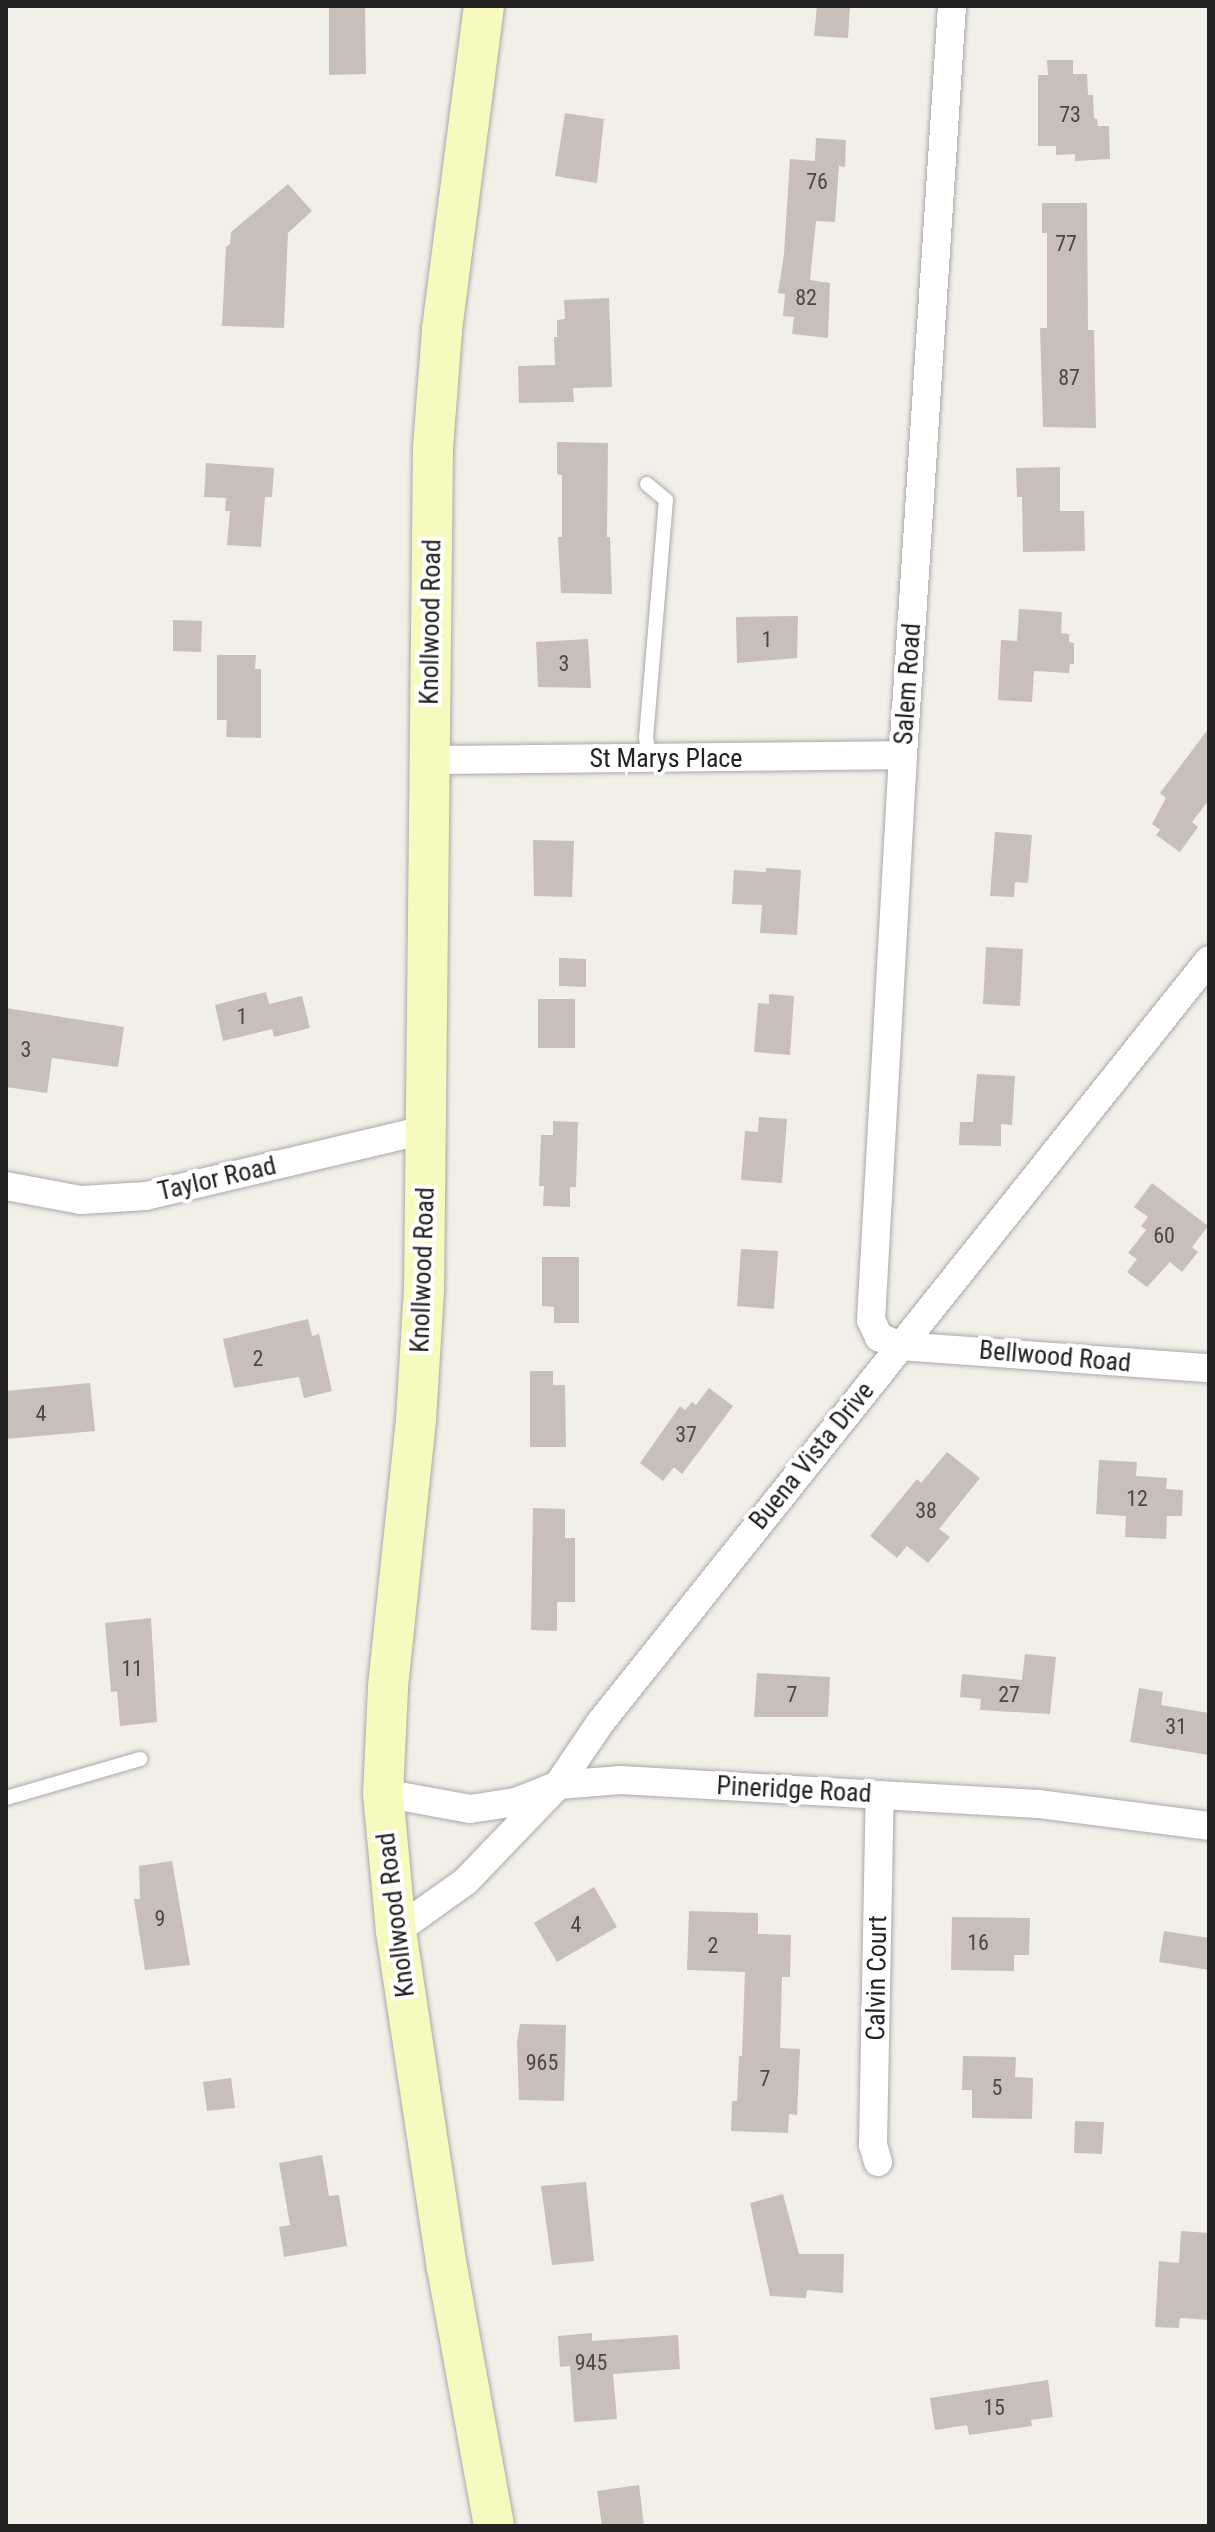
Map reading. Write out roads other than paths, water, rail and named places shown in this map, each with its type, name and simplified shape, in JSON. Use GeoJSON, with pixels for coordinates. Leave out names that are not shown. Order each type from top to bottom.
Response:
{"type":"FeatureCollection","features":[{"type":"Feature","properties":{"kind":"main road","name":"Knollwood Road"},"geometry":{"type":"LineString","coordinates":[[484,6],[442,331],[433,436],[424,1289],[417,1406],[388,1688],[383,1793],[396,1931],[461,2355],[494,2526]]}},
{"type":"Feature","properties":{"kind":"street","name":"Salem Road"},"geometry":{"type":"LineString","coordinates":[[900,1346],[879,1337],[871,1320],[903,755],[952,6]]}},
{"type":"Feature","properties":{"kind":"street","name":"St Marys Place"},"geometry":{"type":"LineString","coordinates":[[430,760],[903,755]]}},
{"type":"Feature","properties":{"kind":"street","name":"Buena Vista Drive"},"geometry":{"type":"LineString","coordinates":[[396,1931],[466,1881],[558,1785],[600,1723],[1209,960]]}},
{"type":"Feature","properties":{"kind":"street","name":"Taylor Road"},"geometry":{"type":"LineString","coordinates":[[6,1186],[81,1200],[146,1196],[426,1130]]}},
{"type":"Feature","properties":{"kind":"street","name":"Bellwood Road"},"geometry":{"type":"LineString","coordinates":[[900,1346],[1209,1368]]}},
{"type":"Feature","properties":{"kind":"street","name":"Pineridge Road"},"geometry":{"type":"LineString","coordinates":[[383,1793],[470,1809],[516,1802],[558,1785],[621,1780],[1038,1804],[1209,1826]]}},
{"type":"Feature","properties":{"kind":"street","name":"Calvin Court"},"geometry":{"type":"LineString","coordinates":[[878,2162],[873,2144],[880,1795]]}},
{"type":"Feature","properties":{"kind":"lane"},"geometry":{"type":"LineString","coordinates":[[647,484],[666,500],[646,737],[649,759]]}},
{"type":"Feature","properties":{"kind":"lane"},"geometry":{"type":"LineString","coordinates":[[6,1798],[140,1759]]}}]}
